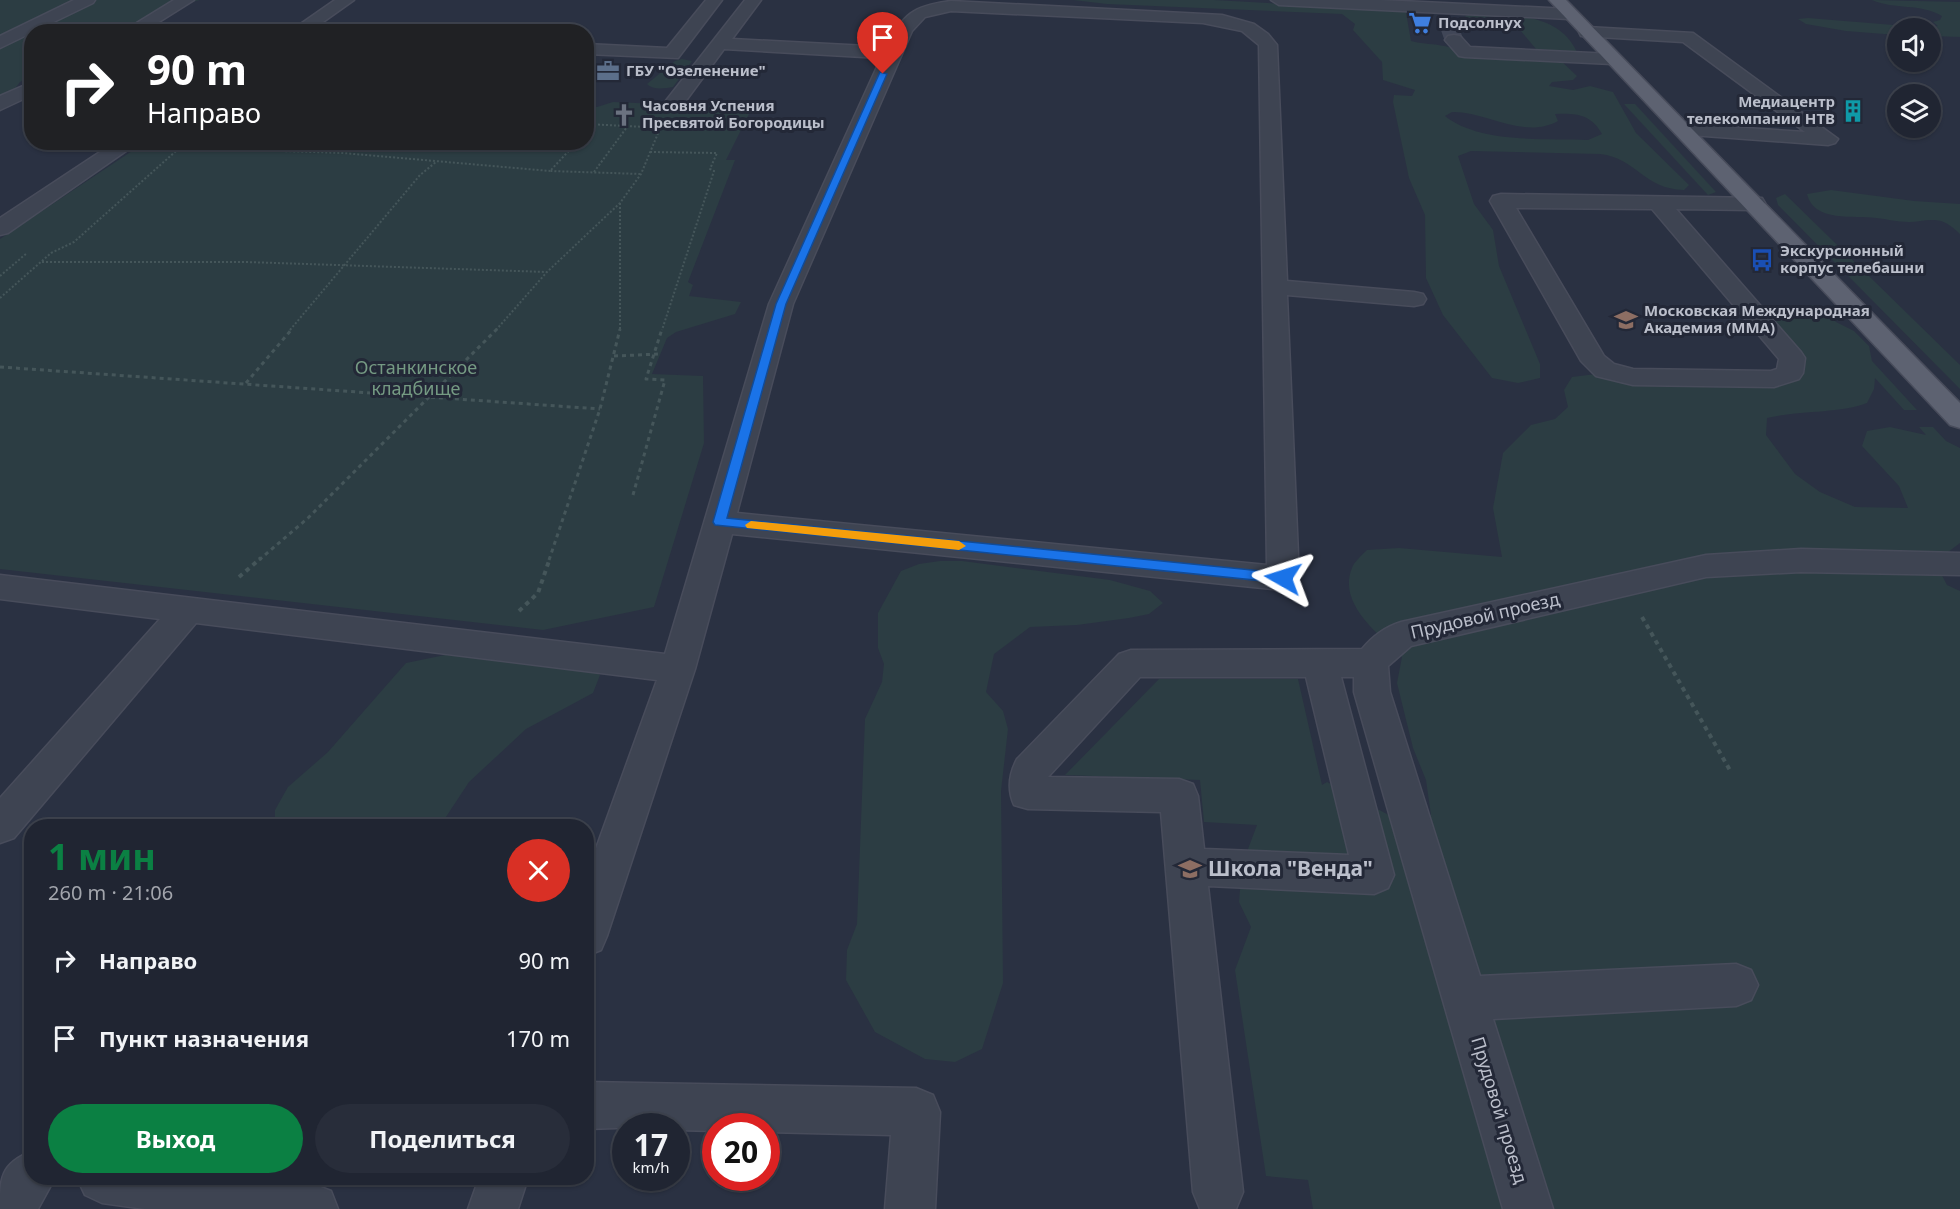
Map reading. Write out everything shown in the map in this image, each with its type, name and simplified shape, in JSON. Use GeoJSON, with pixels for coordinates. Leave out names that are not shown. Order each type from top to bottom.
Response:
{"type":"FeatureCollection","features":[{"type":"Feature","properties":{"kind":"main road"},"geometry":{"type":"LineString","coordinates":[[1563,7],[1960,419]]}},
{"type":"Feature","properties":{"kind":"street"},"geometry":{"type":"LineString","coordinates":[[38,24],[87,0]]}},
{"type":"Feature","properties":{"kind":"street"},"geometry":{"type":"LineString","coordinates":[[144,24],[186,0]]}},
{"type":"Feature","properties":{"kind":"street"},"geometry":{"type":"LineString","coordinates":[[309,24],[346,0]]}},
{"type":"Feature","properties":{"kind":"street"},"geometry":{"type":"LineString","coordinates":[[594,49],[672,54],[714,0]]}},
{"type":"Feature","properties":{"kind":"street"},"geometry":{"type":"LineString","coordinates":[[672,106],[753,0]]}},
{"type":"Feature","properties":{"kind":"street"},"geometry":{"type":"LineString","coordinates":[[1279,0],[1419,4],[1444,8],[1563,7]]}},
{"type":"Feature","properties":{"kind":"street"},"geometry":{"type":"LineString","coordinates":[[594,913],[678,669],[781,304],[892,53],[915,14],[932,7],[951,6],[1203,18],[1229,21],[1260,33],[1268,45],[1283,578],[720,522]]}},
{"type":"Feature","properties":{"kind":"street"},"geometry":{"type":"LineString","coordinates":[[1444,8],[1452,33],[1465,52],[1612,59]]}},
{"type":"Feature","properties":{"kind":"street"},"geometry":{"type":"LineString","coordinates":[[0,43],[24,31]]}},
{"type":"Feature","properties":{"kind":"street"},"geometry":{"type":"LineString","coordinates":[[1587,32],[1687,37],[1828,139],[1683,130]]}},
{"type":"Feature","properties":{"kind":"street"},"geometry":{"type":"LineString","coordinates":[[720,44],[892,53]]}},
{"type":"Feature","properties":{"kind":"street"},"geometry":{"type":"LineString","coordinates":[[0,105],[24,92]]}},
{"type":"Feature","properties":{"kind":"street"},"geometry":{"type":"LineString","coordinates":[[0,228],[117,150]]}},
{"type":"Feature","properties":{"kind":"street"},"geometry":{"type":"LineString","coordinates":[[1660,204],[1792,358],[1790,373],[1774,379],[1633,377],[1605,370],[1594,361],[1501,201],[1754,203]]}},
{"type":"Feature","properties":{"kind":"street"},"geometry":{"type":"LineString","coordinates":[[1275,287],[1414,299]]}},
{"type":"Feature","properties":{"kind":"street","name":"Прудовой проезд"},"geometry":{"type":"LineString","coordinates":[[1528,1209],[1372,692],[1371,663],[1382,649],[1401,635],[1706,566],[1749,560],[1960,564]]}},
{"type":"Feature","properties":{"kind":"street"},"geometry":{"type":"LineString","coordinates":[[0,587],[678,669]]}},
{"type":"Feature","properties":{"kind":"street"},"geometry":{"type":"LineString","coordinates":[[0,826],[188,610]]}},
{"type":"Feature","properties":{"kind":"street"},"geometry":{"type":"LineString","coordinates":[[1186,867],[1374,874],[1320,663]]}},
{"type":"Feature","properties":{"kind":"street"},"geometry":{"type":"LineString","coordinates":[[1218,1192],[1179,796],[1028,792],[1030,770],[1131,664],[1371,663]]}},
{"type":"Feature","properties":{"kind":"street"},"geometry":{"type":"LineString","coordinates":[[1466,999],[1736,985]]}},
{"type":"Feature","properties":{"kind":"street"},"geometry":{"type":"LineString","coordinates":[[594,1105],[916,1112],[910,1209]]}},
{"type":"Feature","properties":{"kind":"street"},"geometry":{"type":"LineString","coordinates":[[9,1209],[25,1185]]}},
{"type":"Feature","properties":{"kind":"street"},"geometry":{"type":"LineString","coordinates":[[150,1185],[313,1209]]}},
{"type":"Feature","properties":{"kind":"street"},"geometry":{"type":"LineString","coordinates":[[493,1209],[502,1185]]}},
{"type":"Feature","properties":{"kind":"path"},"geometry":{"type":"LineString","coordinates":[[233,582],[308,518],[498,328],[547,273],[620,202],[641,174],[660,127],[672,106]]}},
{"type":"Feature","properties":{"kind":"path"},"geometry":{"type":"LineString","coordinates":[[594,126],[596,124],[660,127]]}},
{"type":"Feature","properties":{"kind":"path"},"geometry":{"type":"LineString","coordinates":[[594,172],[627,125]]}},
{"type":"Feature","properties":{"kind":"path"},"geometry":{"type":"LineString","coordinates":[[0,298],[51,253],[74,242],[181,150]]}},
{"type":"Feature","properties":{"kind":"path"},"geometry":{"type":"LineString","coordinates":[[249,150],[344,153],[550,171],[641,174]]}},
{"type":"Feature","properties":{"kind":"path"},"geometry":{"type":"LineString","coordinates":[[550,171],[570,150]]}},
{"type":"Feature","properties":{"kind":"path"},"geometry":{"type":"LineString","coordinates":[[633,495],[665,380],[646,379],[714,171],[710,169],[717,153],[650,152]]}},
{"type":"Feature","properties":{"kind":"path"},"geometry":{"type":"LineString","coordinates":[[245,384],[420,175],[437,161]]}},
{"type":"Feature","properties":{"kind":"path"},"geometry":{"type":"LineString","coordinates":[[516,613],[538,593],[600,409],[620,333],[620,202]]}},
{"type":"Feature","properties":{"kind":"path"},"geometry":{"type":"LineString","coordinates":[[41,262],[246,262],[547,273]]}},
{"type":"Feature","properties":{"kind":"path"},"geometry":{"type":"LineString","coordinates":[[614,356],[660,354]]}},
{"type":"Feature","properties":{"kind":"path"},"geometry":{"type":"LineString","coordinates":[[0,367],[600,409]]}},
{"type":"Feature","properties":{"kind":"path"},"geometry":{"type":"LineString","coordinates":[[1624,584],[1731,772]]}},
{"type":"Feature","properties":{"kind":"green space"},"geometry":{"type":"Polygon","coordinates":[[[0,0],[200,0],[173,7],[139,24],[24,24],[24,79],[0,108],[0,0]]]}},
{"type":"Feature","properties":{"kind":"green space"},"geometry":{"type":"Polygon","coordinates":[[[1073,0],[1214,0],[1335,7],[1405,7],[1411,41],[1455,49],[1466,58],[1514,51],[1559,59],[1577,76],[1573,80],[1552,82],[1549,86],[1573,90],[1590,86],[1613,92],[1636,133],[1689,185],[1684,190],[1659,185],[1623,161],[1600,154],[1471,151],[1458,156],[1474,204],[1493,230],[1499,266],[1540,364],[1540,378],[1518,383],[1492,378],[1443,315],[1426,278],[1425,215],[1409,178],[1393,102],[1394,95],[1412,96],[1415,90],[1383,80],[1382,62],[1353,30],[1355,24],[1342,14],[1107,4],[1073,0]],[[1452,112],[1445,116],[1459,125],[1476,131],[1514,138],[1588,140],[1602,134],[1593,122],[1582,116],[1570,114],[1555,114],[1558,121],[1545,126],[1532,127],[1518,126],[1452,112]]]}},
{"type":"Feature","properties":{"kind":"green space"},"geometry":{"type":"Polygon","coordinates":[[[1872,0],[1960,2],[1960,37],[1941,36],[1942,16],[1934,12],[1872,0]]]}},
{"type":"Feature","properties":{"kind":"green space"},"geometry":{"type":"Polygon","coordinates":[[[1468,14],[1515,16],[1544,22],[1568,38],[1577,52],[1536,49],[1515,24],[1473,21],[1465,17],[1468,14]]]}},
{"type":"Feature","properties":{"kind":"green space"},"geometry":{"type":"Polygon","coordinates":[[[1798,19],[1887,24],[1887,34],[1846,31],[1806,24],[1798,19]]]}},
{"type":"Feature","properties":{"kind":"green space"},"geometry":{"type":"Polygon","coordinates":[[[682,59],[692,61],[673,87],[656,88],[647,84],[675,61],[682,59]]]}},
{"type":"Feature","properties":{"kind":"green space","name":"Останкинское кладбище"},"geometry":{"type":"Polygon","coordinates":[[[613,102],[752,108],[726,160],[735,160],[688,282],[693,285],[689,296],[741,302],[735,314],[676,332],[667,338],[652,374],[703,376],[704,443],[654,607],[543,630],[0,569],[0,239],[134,150],[594,150],[594,106],[613,102]]]}},
{"type":"Feature","properties":{"kind":"green space"},"geometry":{"type":"Polygon","coordinates":[[[1624,104],[1635,104],[1716,192],[1708,195],[1624,104]]]}},
{"type":"Feature","properties":{"kind":"green space"},"geometry":{"type":"Polygon","coordinates":[[[1831,190],[1914,201],[1960,204],[1960,234],[1949,225],[1937,220],[1905,222],[1826,214],[1811,203],[1807,194],[1831,190]]]}},
{"type":"Feature","properties":{"kind":"green space"},"geometry":{"type":"Polygon","coordinates":[[[1785,194],[1960,365],[1960,389],[1778,205],[1776,198],[1785,194]]]}},
{"type":"Feature","properties":{"kind":"green space"},"geometry":{"type":"Polygon","coordinates":[[[1809,305],[1820,305],[1836,322],[1854,331],[1869,346],[1872,361],[1917,410],[1904,410],[1875,378],[1874,389],[1867,403],[1843,409],[1767,418],[1766,435],[1795,474],[1820,492],[1855,507],[1908,508],[1899,486],[1862,446],[1867,431],[1890,427],[1926,435],[1919,427],[1933,427],[1946,441],[1960,448],[1960,543],[1935,562],[1947,585],[1960,591],[1960,1209],[1313,1209],[1308,1180],[1266,1176],[1235,970],[1251,927],[1239,902],[1242,865],[1257,825],[1204,822],[1200,780],[1065,775],[1159,679],[1298,679],[1322,785],[1327,782],[1398,820],[1431,815],[1426,780],[1413,748],[1397,683],[1402,657],[1373,629],[1355,606],[1350,594],[1349,581],[1354,563],[1367,550],[1399,548],[1502,557],[1493,508],[1503,453],[1531,425],[1555,419],[1568,407],[1564,390],[1572,377],[1596,374],[1782,372],[1785,359],[1752,314],[1774,309],[1819,316],[1809,305]]]}},
{"type":"Feature","properties":{"kind":"green space"},"geometry":{"type":"Polygon","coordinates":[[[962,561],[1110,580],[1150,591],[1163,603],[1149,614],[1129,618],[1077,625],[1030,627],[994,654],[986,692],[1003,711],[1008,729],[1001,791],[1003,983],[982,1049],[955,1062],[925,1059],[875,1032],[846,980],[847,950],[857,924],[865,719],[882,682],[884,664],[878,648],[878,613],[901,571],[919,564],[962,561]]]}},
{"type":"Feature","properties":{"kind":"green space"},"geometry":{"type":"Polygon","coordinates":[[[445,655],[544,661],[584,666],[600,675],[593,693],[526,729],[469,782],[445,819],[275,819],[275,810],[288,787],[328,752],[406,663],[445,655]]]}},
{"type":"Feature","properties":{"kind":"tunnel"},"geometry":{"type":"LineString","coordinates":[[1449,26],[1454,40]]}},
{"type":"Feature","properties":{"kind":"slow traffic"},"geometry":{"type":"LineString","coordinates":[[751,525],[959,546]]}},
{"type":"Feature","properties":{"kind":"place","name":"Подсолнух"},"geometry":{"type":"Point","coordinates":[1420,23]}},
{"type":"Feature","properties":{"kind":"place","name":"ГБУ \"Озеленение\""},"geometry":{"type":"Point","coordinates":[608,71]}},
{"type":"Feature","properties":{"kind":"place","name":"Медиацентр телекомпании НТВ"},"geometry":{"type":"Point","coordinates":[1853,111]}},
{"type":"Feature","properties":{"kind":"place","name":"Часовня Успения Пресвятой Богородицы"},"geometry":{"type":"Point","coordinates":[624,115]}},
{"type":"Feature","properties":{"kind":"place","name":"Экскурсионный корпус телебашни"},"geometry":{"type":"Point","coordinates":[1762,260]}},
{"type":"Feature","properties":{"kind":"place","name":"Московская Международная Академия (ММА)"},"geometry":{"type":"Point","coordinates":[1626,320]}},
{"type":"Feature","properties":{"kind":"place","name":"Школа \"Венда\""},"geometry":{"type":"Point","coordinates":[1190,869]}},
{"type":"Feature","properties":{"kind":"route"},"geometry":{"type":"LineString","coordinates":[[883,74],[781,304],[720,522],[1283,578]]}}]}
